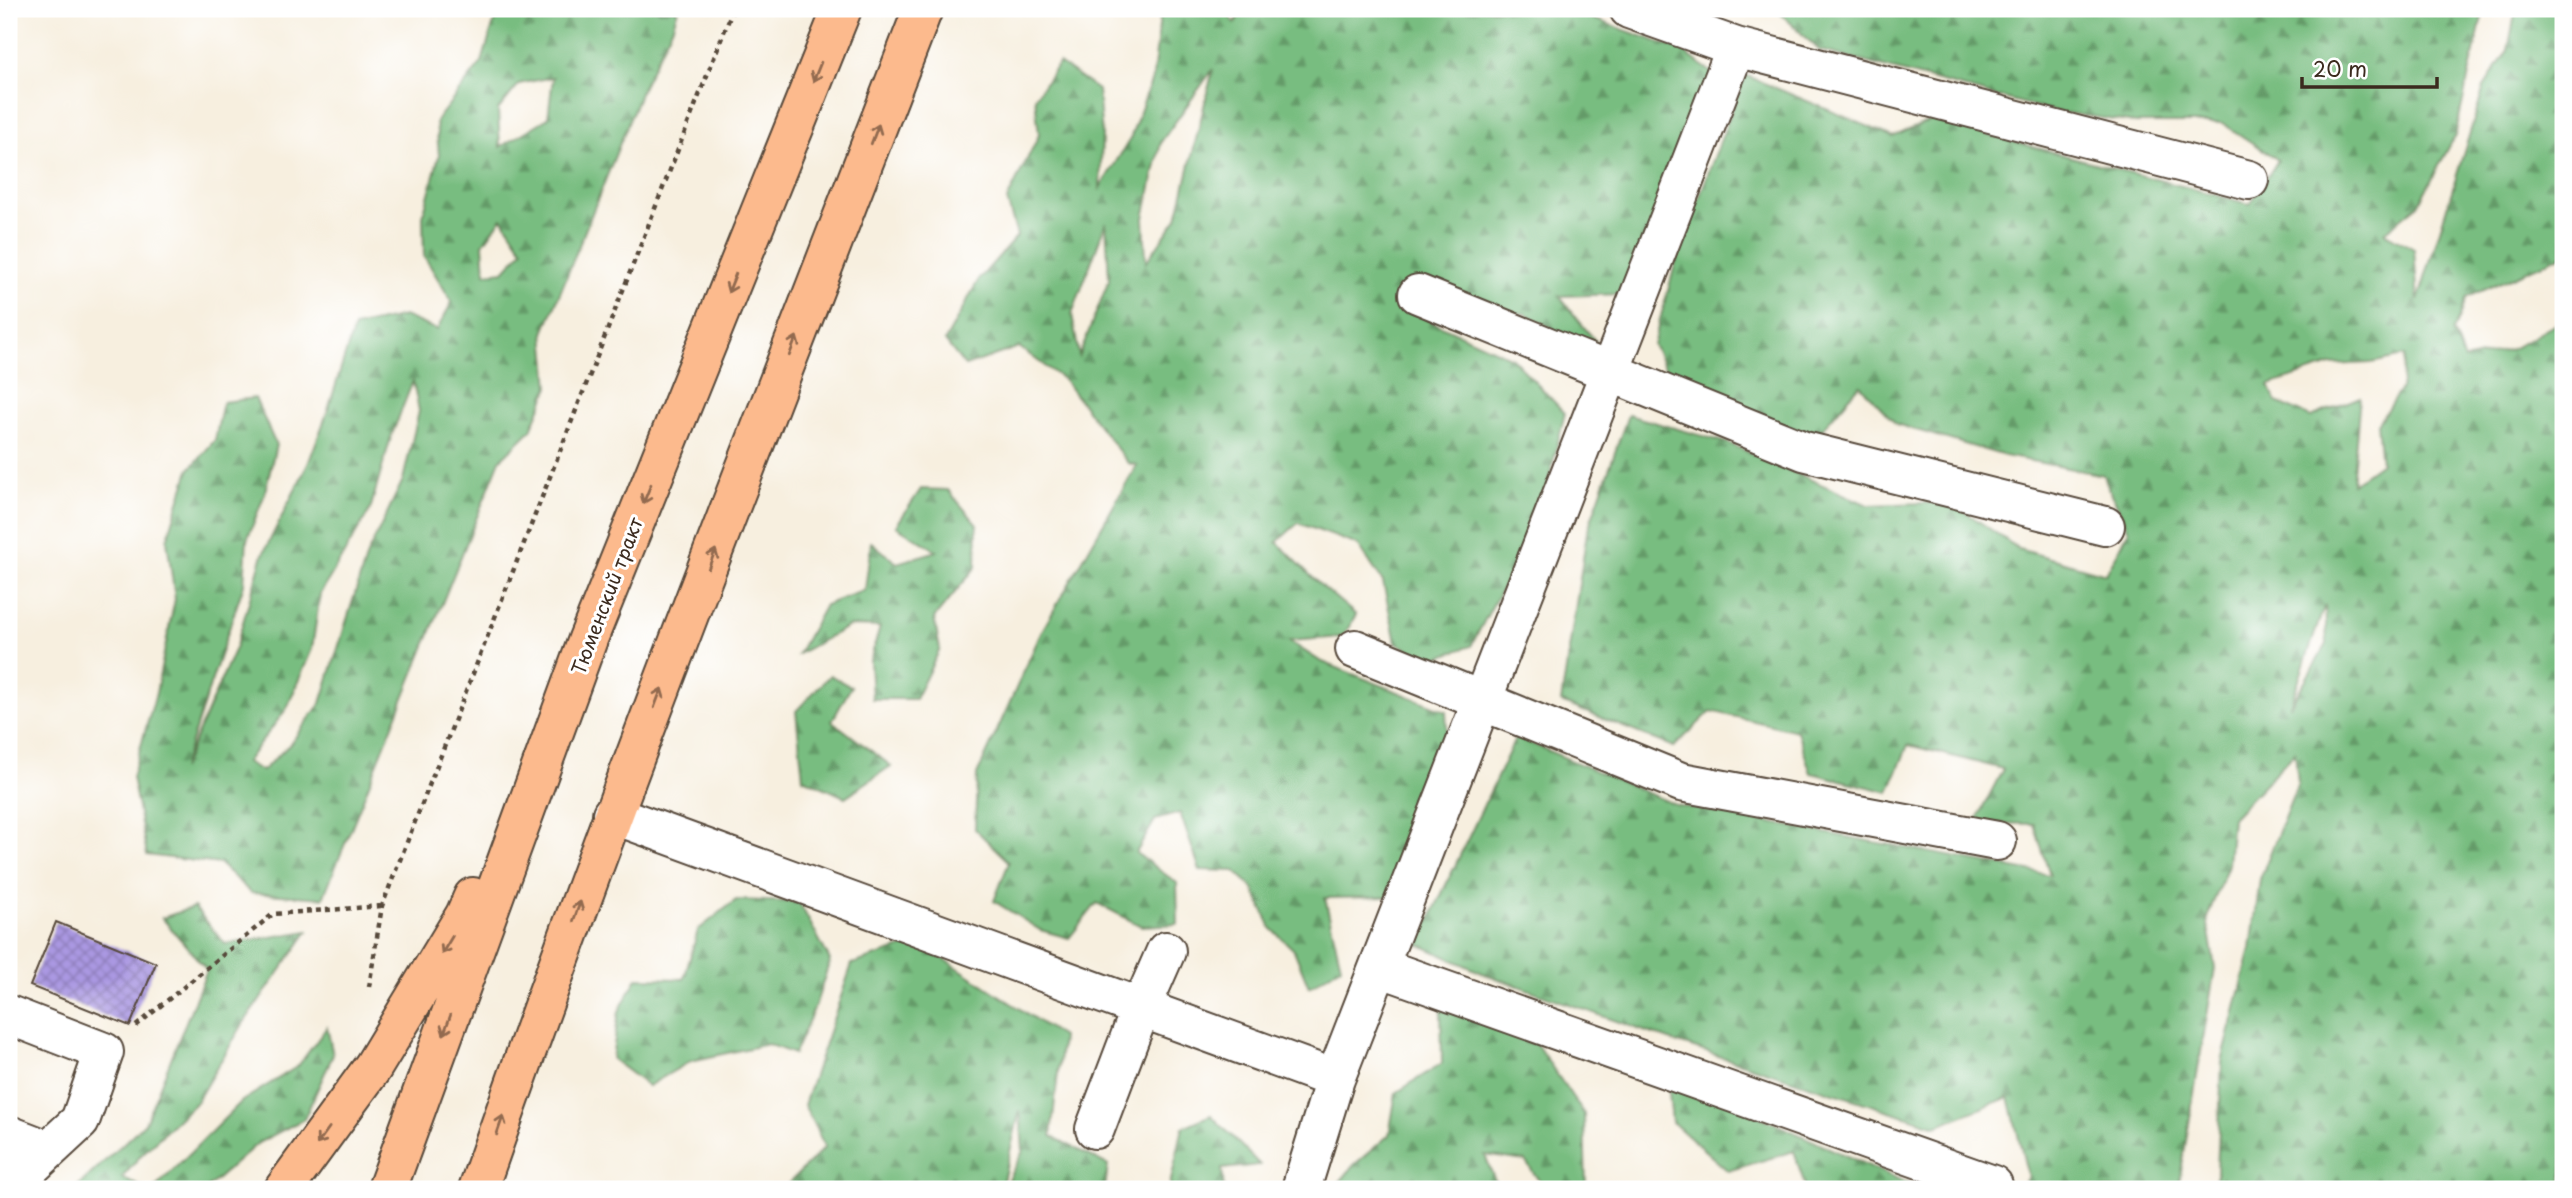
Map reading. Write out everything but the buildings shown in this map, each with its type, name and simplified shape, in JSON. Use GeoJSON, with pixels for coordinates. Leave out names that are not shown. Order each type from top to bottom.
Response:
{"type":"FeatureCollection","features":[{"type":"Feature","properties":{"kind":"main road","name":"Тюменский тракт"},"geometry":{"type":"LineString","coordinates":[[387,1189],[589,639],[842,9]]}},
{"type":"Feature","properties":{"kind":"main road"},"geometry":{"type":"LineString","coordinates":[[478,1189],[542,1003],[612,814],[922,9]]}},
{"type":"Feature","properties":{"kind":"main road"},"geometry":{"type":"LineString","coordinates":[[284,1189],[373,1067],[465,915],[589,639]]}},
{"type":"Feature","properties":{"kind":"lane"},"geometry":{"type":"LineString","coordinates":[[1629,9],[1736,47],[2249,180]]}},
{"type":"Feature","properties":{"kind":"lane"},"geometry":{"type":"LineString","coordinates":[[1301,1189],[1335,1079],[1736,47]]}},
{"type":"Feature","properties":{"kind":"lane"},"geometry":{"type":"LineString","coordinates":[[1418,294],[1804,451],[2105,526]]}},
{"type":"Feature","properties":{"kind":"lane"},"geometry":{"type":"LineString","coordinates":[[1355,649],[1681,782],[1997,841]]}},
{"type":"Feature","properties":{"kind":"lane"},"geometry":{"type":"LineString","coordinates":[[612,814],[1335,1079]]}},
{"type":"Feature","properties":{"kind":"lane"},"geometry":{"type":"LineString","coordinates":[[1095,1129],[1141,1007],[1166,951]]}},
{"type":"Feature","properties":{"kind":"lane"},"geometry":{"type":"LineString","coordinates":[[1379,967],[1993,1185]]}},
{"type":"Feature","properties":{"kind":"lane"},"geometry":{"type":"LineString","coordinates":[[9,1015],[104,1052],[80,1121],[9,1187]]}},
{"type":"Feature","properties":{"kind":"lane"},"geometry":{"type":"LineString","coordinates":[[9,1135],[48,1150]]}},
{"type":"Feature","properties":{"kind":"path"},"geometry":{"type":"LineString","coordinates":[[368,994],[382,906],[733,9]]}},
{"type":"Feature","properties":{"kind":"path"},"geometry":{"type":"LineString","coordinates":[[104,1052],[273,914],[382,906]]}},
{"type":"Feature","properties":{"kind":"green space"},"geometry":{"type":"Polygon","coordinates":[[[498,9],[678,9],[673,26],[643,86],[544,333],[549,387],[531,430],[500,460],[323,898],[251,893],[220,864],[147,855],[132,777],[156,693],[175,599],[167,540],[189,470],[215,440],[223,402],[255,398],[276,445],[264,496],[247,540],[244,584],[182,769],[236,646],[263,554],[308,464],[354,327],[404,316],[437,330],[452,302],[424,256],[423,216],[439,156],[436,121],[482,62],[498,9]],[[553,77],[519,84],[498,110],[500,147],[548,118],[553,77]],[[502,218],[483,244],[485,273],[504,271],[523,250],[502,218]],[[413,381],[391,437],[370,510],[320,594],[312,649],[287,708],[246,762],[262,771],[290,744],[321,703],[367,555],[403,480],[419,411],[413,381]]]}},
{"type":"Feature","properties":{"kind":"green space"},"geometry":{"type":"Polygon","coordinates":[[[1161,9],[1224,9],[1235,23],[1242,9],[1566,9],[1683,51],[1716,76],[1624,294],[1559,296],[1596,342],[1557,331],[1524,313],[1426,319],[1512,358],[1565,413],[1546,491],[1511,571],[1471,646],[1428,661],[1396,642],[1383,582],[1358,545],[1298,523],[1277,542],[1318,583],[1356,615],[1343,637],[1289,641],[1320,661],[1446,711],[1448,749],[1389,897],[1325,898],[1341,966],[1309,987],[1294,950],[1271,928],[1253,888],[1235,871],[1200,870],[1180,813],[1155,820],[1136,853],[1177,883],[1178,924],[1141,926],[1097,903],[1069,938],[1040,930],[994,901],[1009,862],[975,829],[977,775],[1042,631],[1137,465],[1128,463],[1064,380],[1019,347],[965,366],[945,341],[979,279],[1017,236],[1007,200],[1039,135],[1035,97],[1059,63],[1098,90],[1102,135],[1100,188],[1130,139],[1153,76],[1161,9]],[[1213,69],[1161,142],[1144,218],[1146,262],[1177,218],[1213,69]],[[1106,222],[1072,314],[1079,356],[1109,280],[1106,222]]]}},
{"type":"Feature","properties":{"kind":"green space"},"geometry":{"type":"Polygon","coordinates":[[[1776,9],[2484,9],[2455,136],[2418,205],[2384,232],[2414,249],[2418,301],[2484,87],[2508,50],[2516,9],[2563,9],[2563,255],[2467,297],[2453,332],[2464,360],[2512,349],[2563,320],[2563,1189],[2211,1189],[2217,1172],[2222,1062],[2251,949],[2260,879],[2298,783],[2295,752],[2232,818],[2228,865],[2207,918],[2215,968],[2178,1189],[2020,1189],[2028,1177],[2009,1097],[1936,1126],[1672,1041],[1482,973],[1418,944],[1516,737],[1676,805],[2050,875],[2034,824],[1975,823],[2003,769],[1908,745],[1889,792],[1811,773],[1797,731],[1711,711],[1674,747],[1561,702],[1587,532],[1628,415],[1728,443],[1868,505],[1951,502],[2019,549],[2106,574],[2129,531],[2103,475],[2005,456],[1896,424],[1860,385],[1817,435],[1779,424],[1667,372],[1653,345],[1678,254],[1745,75],[1893,137],[1931,120],[2250,204],[2278,160],[2222,123],[2136,123],[2053,111],[1819,50],[1776,9]],[[2405,356],[2371,363],[2331,365],[2269,385],[2276,402],[2311,417],[2360,397],[2352,484],[2381,463],[2377,424],[2401,389],[2405,356]],[[2324,607],[2290,706],[2327,644],[2324,607]]]}},
{"type":"Feature","properties":{"kind":"green space"},"geometry":{"type":"Polygon","coordinates":[[[921,489],[948,490],[977,524],[976,567],[934,618],[940,649],[915,699],[872,699],[870,661],[880,627],[849,626],[798,654],[825,605],[865,590],[871,542],[897,563],[937,551],[896,526],[921,489]]]}},
{"type":"Feature","properties":{"kind":"green space"},"geometry":{"type":"Polygon","coordinates":[[[830,675],[851,687],[832,721],[891,766],[845,797],[803,778],[796,711],[830,675]]]}},
{"type":"Feature","properties":{"kind":"green space"},"geometry":{"type":"Polygon","coordinates":[[[736,900],[799,902],[830,960],[816,1004],[794,1054],[768,1044],[691,1061],[648,1086],[612,1059],[619,1011],[637,978],[684,979],[698,930],[736,900]]]}},
{"type":"Feature","properties":{"kind":"green space"},"geometry":{"type":"Polygon","coordinates":[[[194,907],[225,944],[308,931],[243,1024],[196,1102],[141,1155],[122,1178],[145,1189],[75,1189],[145,1123],[207,970],[162,918],[194,907]]]}},
{"type":"Feature","properties":{"kind":"green space"},"geometry":{"type":"Polygon","coordinates":[[[919,942],[1062,1037],[1051,1136],[1108,1165],[1105,1189],[1003,1189],[1023,1151],[1020,1110],[1001,1189],[783,1189],[825,1147],[804,1105],[852,964],[919,942]]]}},
{"type":"Feature","properties":{"kind":"green space"},"geometry":{"type":"Polygon","coordinates":[[[1441,1009],[1533,1039],[1584,1114],[1586,1189],[1545,1189],[1525,1161],[1485,1155],[1498,1189],[1334,1189],[1354,1165],[1389,1135],[1396,1093],[1442,1063],[1441,1009]]]}},
{"type":"Feature","properties":{"kind":"green space"},"geometry":{"type":"Polygon","coordinates":[[[327,1027],[333,1055],[304,1119],[258,1143],[206,1189],[154,1189],[242,1101],[298,1066],[327,1027]]]}},
{"type":"Feature","properties":{"kind":"green space"},"geometry":{"type":"Polygon","coordinates":[[[1667,1075],[1920,1189],[1806,1189],[1794,1151],[1728,1171],[1672,1122],[1667,1075]]]}},
{"type":"Feature","properties":{"kind":"green space"},"geometry":{"type":"Polygon","coordinates":[[[1211,1115],[1260,1165],[1222,1169],[1224,1189],[1169,1189],[1183,1127],[1211,1115]]]}}]}
